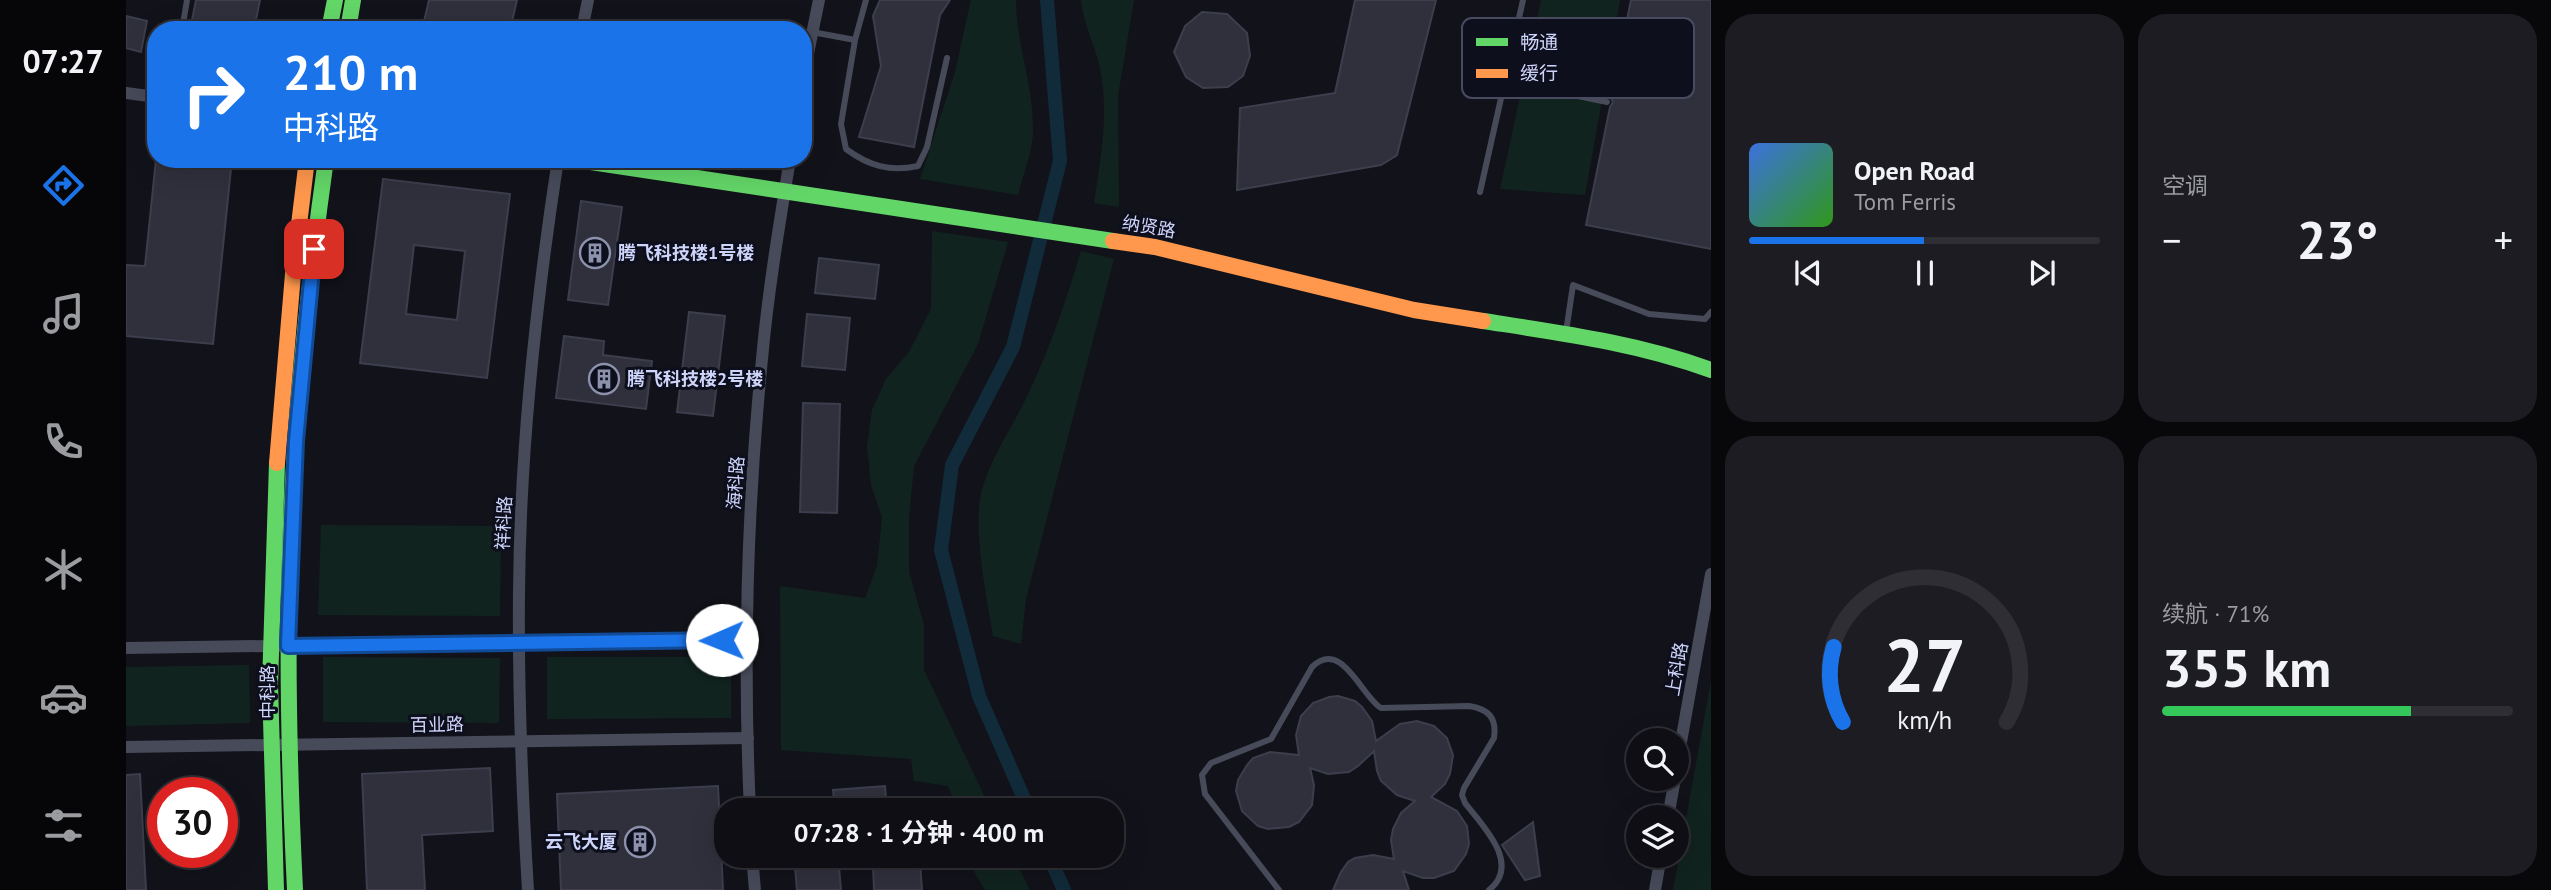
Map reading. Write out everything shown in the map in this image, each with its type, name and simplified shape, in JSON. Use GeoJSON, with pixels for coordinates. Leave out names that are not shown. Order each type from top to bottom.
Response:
{"type":"FeatureCollection","features":[{"type":"Feature","properties":{"kind":"street"},"geometry":{"type":"LineString","coordinates":[[331,21],[335,0]]}},
{"type":"Feature","properties":{"kind":"street"},"geometry":{"type":"LineString","coordinates":[[350,21],[354,0]]}},
{"type":"Feature","properties":{"kind":"street"},"geometry":{"type":"LineString","coordinates":[[584,21],[588,0]]}},
{"type":"Feature","properties":{"kind":"street"},"geometry":{"type":"LineString","coordinates":[[812,32],[819,0]]}},
{"type":"Feature","properties":{"kind":"street"},"geometry":{"type":"LineString","coordinates":[[126,93],[147,96]]}},
{"type":"Feature","properties":{"kind":"street","name":"中科路"},"geometry":{"type":"LineString","coordinates":[[276,890],[269,745],[272,534],[292,274],[306,168]]}},
{"type":"Feature","properties":{"kind":"street","name":"中科路"},"geometry":{"type":"LineString","coordinates":[[295,890],[288,744],[288,646],[296,441],[311,276],[325,168]]}},
{"type":"Feature","properties":{"kind":"street","name":"祥科路"},"geometry":{"type":"LineString","coordinates":[[528,890],[520,741],[519,578],[527,419],[538,304],[557,168]]}},
{"type":"Feature","properties":{"kind":"street","name":"纳贤路"},"geometry":{"type":"LineString","coordinates":[[631,168],[1093,237],[1209,259],[1414,310],[1566,332],[1638,347],[1711,370]]}},
{"type":"Feature","properties":{"kind":"street","name":"海科路"},"geometry":{"type":"LineString","coordinates":[[750,798],[747,639],[750,525],[762,359],[789,168]]}},
{"type":"Feature","properties":{"kind":"street","name":"上科路"},"geometry":{"type":"LineString","coordinates":[[1684,728],[1711,574]]}},
{"type":"Feature","properties":{"kind":"street"},"geometry":{"type":"LineString","coordinates":[[126,648],[747,639]]}},
{"type":"Feature","properties":{"kind":"street","name":"百业路"},"geometry":{"type":"LineString","coordinates":[[126,747],[748,738]]}},
{"type":"Feature","properties":{"kind":"street"},"geometry":{"type":"LineString","coordinates":[[753,868],[755,890]]}},
{"type":"Feature","properties":{"kind":"street"},"geometry":{"type":"LineString","coordinates":[[1656,890],[1659,868]]}},
{"type":"Feature","properties":{"kind":"lane"},"geometry":{"type":"LineString","coordinates":[[184,21],[187,0]]}},
{"type":"Feature","properties":{"kind":"lane"},"geometry":{"type":"LineString","coordinates":[[866,0],[855,40],[841,124],[846,149],[865,162],[901,170],[918,166],[927,147],[947,58]]}},
{"type":"Feature","properties":{"kind":"lane"},"geometry":{"type":"LineString","coordinates":[[1519,18],[1523,0]]}},
{"type":"Feature","properties":{"kind":"lane"},"geometry":{"type":"LineString","coordinates":[[812,32],[855,40]]}},
{"type":"Feature","properties":{"kind":"lane"},"geometry":{"type":"LineString","coordinates":[[1480,192],[1501,98]]}},
{"type":"Feature","properties":{"kind":"lane"},"geometry":{"type":"LineString","coordinates":[[1588,98],[1607,102]]}},
{"type":"Feature","properties":{"kind":"lane"},"geometry":{"type":"LineString","coordinates":[[1566,332],[1573,285],[1649,314],[1705,319],[1711,312]]}},
{"type":"Feature","properties":{"kind":"lane"},"geometry":{"type":"LineString","coordinates":[[1279,890],[1205,794],[1202,775],[1211,763],[1272,739],[1312,667],[1317,662],[1332,660],[1348,668],[1381,708],[1469,706],[1481,708],[1492,716],[1494,738],[1462,795],[1501,853],[1500,874],[1495,885],[1489,890]]}},
{"type":"Feature","properties":{"kind":"green space"},"geometry":{"type":"Polygon","coordinates":[[[971,0],[1016,0],[1033,114],[1033,138],[1018,195],[920,179],[955,72],[971,0]]]}},
{"type":"Feature","properties":{"kind":"green space"},"geometry":{"type":"Polygon","coordinates":[[[1081,0],[1134,0],[1118,96],[1119,207],[1094,203],[1103,136],[1103,85],[1081,0]]]}},
{"type":"Feature","properties":{"kind":"green space"},"geometry":{"type":"Polygon","coordinates":[[[1541,0],[1620,0],[1617,18],[1537,18],[1541,0]]]}},
{"type":"Feature","properties":{"kind":"green space"},"geometry":{"type":"Polygon","coordinates":[[[1520,98],[1602,98],[1585,195],[1500,189],[1520,98]]]}},
{"type":"Feature","properties":{"kind":"green space"},"geometry":{"type":"Polygon","coordinates":[[[932,231],[1008,242],[978,344],[914,466],[909,517],[909,572],[924,625],[924,670],[985,798],[953,798],[948,786],[914,781],[911,759],[781,750],[780,586],[865,598],[877,566],[882,517],[871,485],[867,446],[872,410],[886,379],[909,352],[931,309],[932,231]]]}},
{"type":"Feature","properties":{"kind":"green space"},"geometry":{"type":"Polygon","coordinates":[[[1081,251],[1114,259],[1026,599],[1021,644],[993,636],[978,523],[981,493],[991,465],[1027,396],[1050,343],[1081,251]]]}},
{"type":"Feature","properties":{"kind":"green space"},"geometry":{"type":"Polygon","coordinates":[[[321,525],[501,526],[500,616],[318,615],[321,525]]]}},
{"type":"Feature","properties":{"kind":"green space"},"geometry":{"type":"Polygon","coordinates":[[[323,657],[500,658],[499,723],[323,722],[323,657]]]}},
{"type":"Feature","properties":{"kind":"green space"},"geometry":{"type":"Polygon","coordinates":[[[547,657],[731,657],[731,718],[547,719],[547,657]]]}},
{"type":"Feature","properties":{"kind":"green space"},"geometry":{"type":"Polygon","coordinates":[[[249,665],[250,723],[126,726],[126,667],[249,665]]]}},
{"type":"Feature","properties":{"kind":"green space"},"geometry":{"type":"Polygon","coordinates":[[[1711,681],[1711,890],[1673,890],[1677,868],[1689,868],[1688,805],[1711,681]]]}},
{"type":"Feature","properties":{"kind":"green space"},"geometry":{"type":"Polygon","coordinates":[[[972,868],[1019,868],[1030,890],[985,890],[972,868]]]}},
{"type":"Feature","properties":{"kind":"building"},"geometry":{"type":"Polygon","coordinates":[[[196,0],[260,0],[256,21],[192,21],[196,0]]]}},
{"type":"Feature","properties":{"kind":"building"},"geometry":{"type":"Polygon","coordinates":[[[429,0],[517,0],[512,21],[424,21],[429,0]]]}},
{"type":"Feature","properties":{"kind":"building"},"geometry":{"type":"Polygon","coordinates":[[[880,0],[950,0],[940,15],[914,147],[859,137],[881,66],[873,16],[880,0]]]}},
{"type":"Feature","properties":{"kind":"building"},"geometry":{"type":"Polygon","coordinates":[[[1355,0],[1436,0],[1397,155],[1381,165],[1237,190],[1240,108],[1335,93],[1355,0]]]}},
{"type":"Feature","properties":{"kind":"building"},"geometry":{"type":"Polygon","coordinates":[[[1631,0],[1711,0],[1711,249],[1586,225],[1613,102],[1611,98],[1694,98],[1694,18],[1627,18],[1631,0]]]}},
{"type":"Feature","properties":{"kind":"building"},"geometry":{"type":"Polygon","coordinates":[[[1202,12],[1227,14],[1247,33],[1250,56],[1243,76],[1228,87],[1203,88],[1186,77],[1174,52],[1185,26],[1202,12]]]}},
{"type":"Feature","properties":{"kind":"building"},"geometry":{"type":"Polygon","coordinates":[[[126,16],[147,21],[141,52],[126,48],[126,16]]]}},
{"type":"Feature","properties":{"kind":"building"},"geometry":{"type":"Polygon","coordinates":[[[155,168],[231,168],[213,344],[126,336],[126,265],[145,266],[155,168]]]}},
{"type":"Feature","properties":{"kind":"building"},"geometry":{"type":"Polygon","coordinates":[[[383,179],[510,194],[487,378],[360,363],[383,179]],[[414,245],[406,314],[457,320],[465,251],[414,245]]]}},
{"type":"Feature","properties":{"kind":"building","name":"腾飞科技楼1号楼"},"geometry":{"type":"Polygon","coordinates":[[[581,201],[622,207],[608,305],[568,300],[581,201]]]}},
{"type":"Feature","properties":{"kind":"building"},"geometry":{"type":"Polygon","coordinates":[[[819,258],[879,265],[875,299],[815,293],[819,258]]]}},
{"type":"Feature","properties":{"kind":"building"},"geometry":{"type":"Polygon","coordinates":[[[689,312],[725,316],[713,416],[677,412],[689,312]]]}},
{"type":"Feature","properties":{"kind":"building"},"geometry":{"type":"Polygon","coordinates":[[[807,314],[850,318],[845,370],[802,366],[807,314]]]}},
{"type":"Feature","properties":{"kind":"building","name":"腾飞科技楼2号楼"},"geometry":{"type":"Polygon","coordinates":[[[564,336],[604,341],[603,355],[652,361],[646,409],[556,398],[564,336]]]}},
{"type":"Feature","properties":{"kind":"building"},"geometry":{"type":"Polygon","coordinates":[[[803,403],[840,404],[837,513],[800,512],[803,403]]]}},
{"type":"Feature","properties":{"kind":"building"},"geometry":{"type":"Polygon","coordinates":[[[1338,696],[1355,701],[1362,707],[1372,721],[1376,741],[1400,724],[1417,721],[1434,726],[1447,738],[1453,755],[1450,774],[1445,784],[1431,797],[1457,811],[1467,826],[1469,844],[1466,854],[1454,871],[1434,878],[1423,878],[1403,871],[1409,890],[1333,890],[1341,872],[1348,862],[1355,858],[1373,855],[1394,859],[1391,840],[1393,829],[1401,813],[1415,801],[1397,795],[1381,781],[1374,751],[1349,772],[1328,774],[1310,768],[1314,785],[1312,805],[1299,822],[1289,827],[1268,829],[1258,826],[1242,811],[1236,791],[1238,780],[1247,765],[1253,758],[1270,752],[1299,755],[1296,735],[1301,716],[1313,703],[1338,696]]]}},
{"type":"Feature","properties":{"kind":"building"},"geometry":{"type":"Polygon","coordinates":[[[490,768],[493,831],[422,835],[425,890],[367,890],[362,774],[490,768]]]}},
{"type":"Feature","properties":{"kind":"building"},"geometry":{"type":"Polygon","coordinates":[[[140,774],[146,890],[126,890],[126,775],[140,774]]]}},
{"type":"Feature","properties":{"kind":"building","name":"云飞大厦"},"geometry":{"type":"Polygon","coordinates":[[[718,786],[719,798],[714,798],[714,868],[722,868],[723,890],[561,890],[557,794],[718,786]]]}},
{"type":"Feature","properties":{"kind":"building"},"geometry":{"type":"Polygon","coordinates":[[[885,786],[886,798],[834,798],[833,790],[885,786]]]}},
{"type":"Feature","properties":{"kind":"building"},"geometry":{"type":"Polygon","coordinates":[[[1533,822],[1540,876],[1525,880],[1502,845],[1533,822]]]}},
{"type":"Feature","properties":{"kind":"building"},"geometry":{"type":"Polygon","coordinates":[[[795,868],[839,868],[841,890],[797,890],[795,868]]]}},
{"type":"Feature","properties":{"kind":"building"},"geometry":{"type":"Polygon","coordinates":[[[873,868],[920,868],[922,890],[874,890],[873,868]]]}},
{"type":"Feature","properties":{"kind":"waterway"},"geometry":{"type":"LineString","coordinates":[[1024,798],[979,696],[941,550],[952,465],[1013,347],[1060,161],[1047,0]]}},
{"type":"Feature","properties":{"kind":"waterway"},"geometry":{"type":"LineString","coordinates":[[1054,868],[1064,890]]}},
{"type":"Feature","properties":{"kind":"traffic: fast"},"geometry":{"type":"LineString","coordinates":[[331,21],[335,0]]}},
{"type":"Feature","properties":{"kind":"traffic: fast"},"geometry":{"type":"LineString","coordinates":[[350,21],[353,0]]}},
{"type":"Feature","properties":{"kind":"traffic: fast"},"geometry":{"type":"LineString","coordinates":[[295,890],[289,707],[291,524],[304,341],[325,168]]}},
{"type":"Feature","properties":{"kind":"traffic: fast"},"geometry":{"type":"LineString","coordinates":[[630,168],[1113,241]]}},
{"type":"Feature","properties":{"kind":"traffic: fast"},"geometry":{"type":"LineString","coordinates":[[1483,321],[1627,346],[1711,370]]}},
{"type":"Feature","properties":{"kind":"traffic: fast"},"geometry":{"type":"LineString","coordinates":[[276,890],[270,685],[277,463]]}},
{"type":"Feature","properties":{"kind":"traffic: slow"},"geometry":{"type":"LineString","coordinates":[[277,463],[293,274],[306,168]]}},
{"type":"Feature","properties":{"kind":"traffic: slow"},"geometry":{"type":"LineString","coordinates":[[1113,241],[1155,247],[1414,310],[1483,321]]}},
{"type":"Feature","properties":{"kind":"place","name":"腾飞科技楼1号楼"},"geometry":{"type":"Point","coordinates":[595,253]}},
{"type":"Feature","properties":{"kind":"place","name":"腾飞科技楼2号楼"},"geometry":{"type":"Point","coordinates":[604,379]}},
{"type":"Feature","properties":{"kind":"place","name":"云飞大厦"},"geometry":{"type":"Point","coordinates":[640,842]}},
{"type":"Feature","properties":{"kind":"route"},"geometry":{"type":"LineString","coordinates":[[314,249],[296,441],[288,646],[722,640]]}}]}
